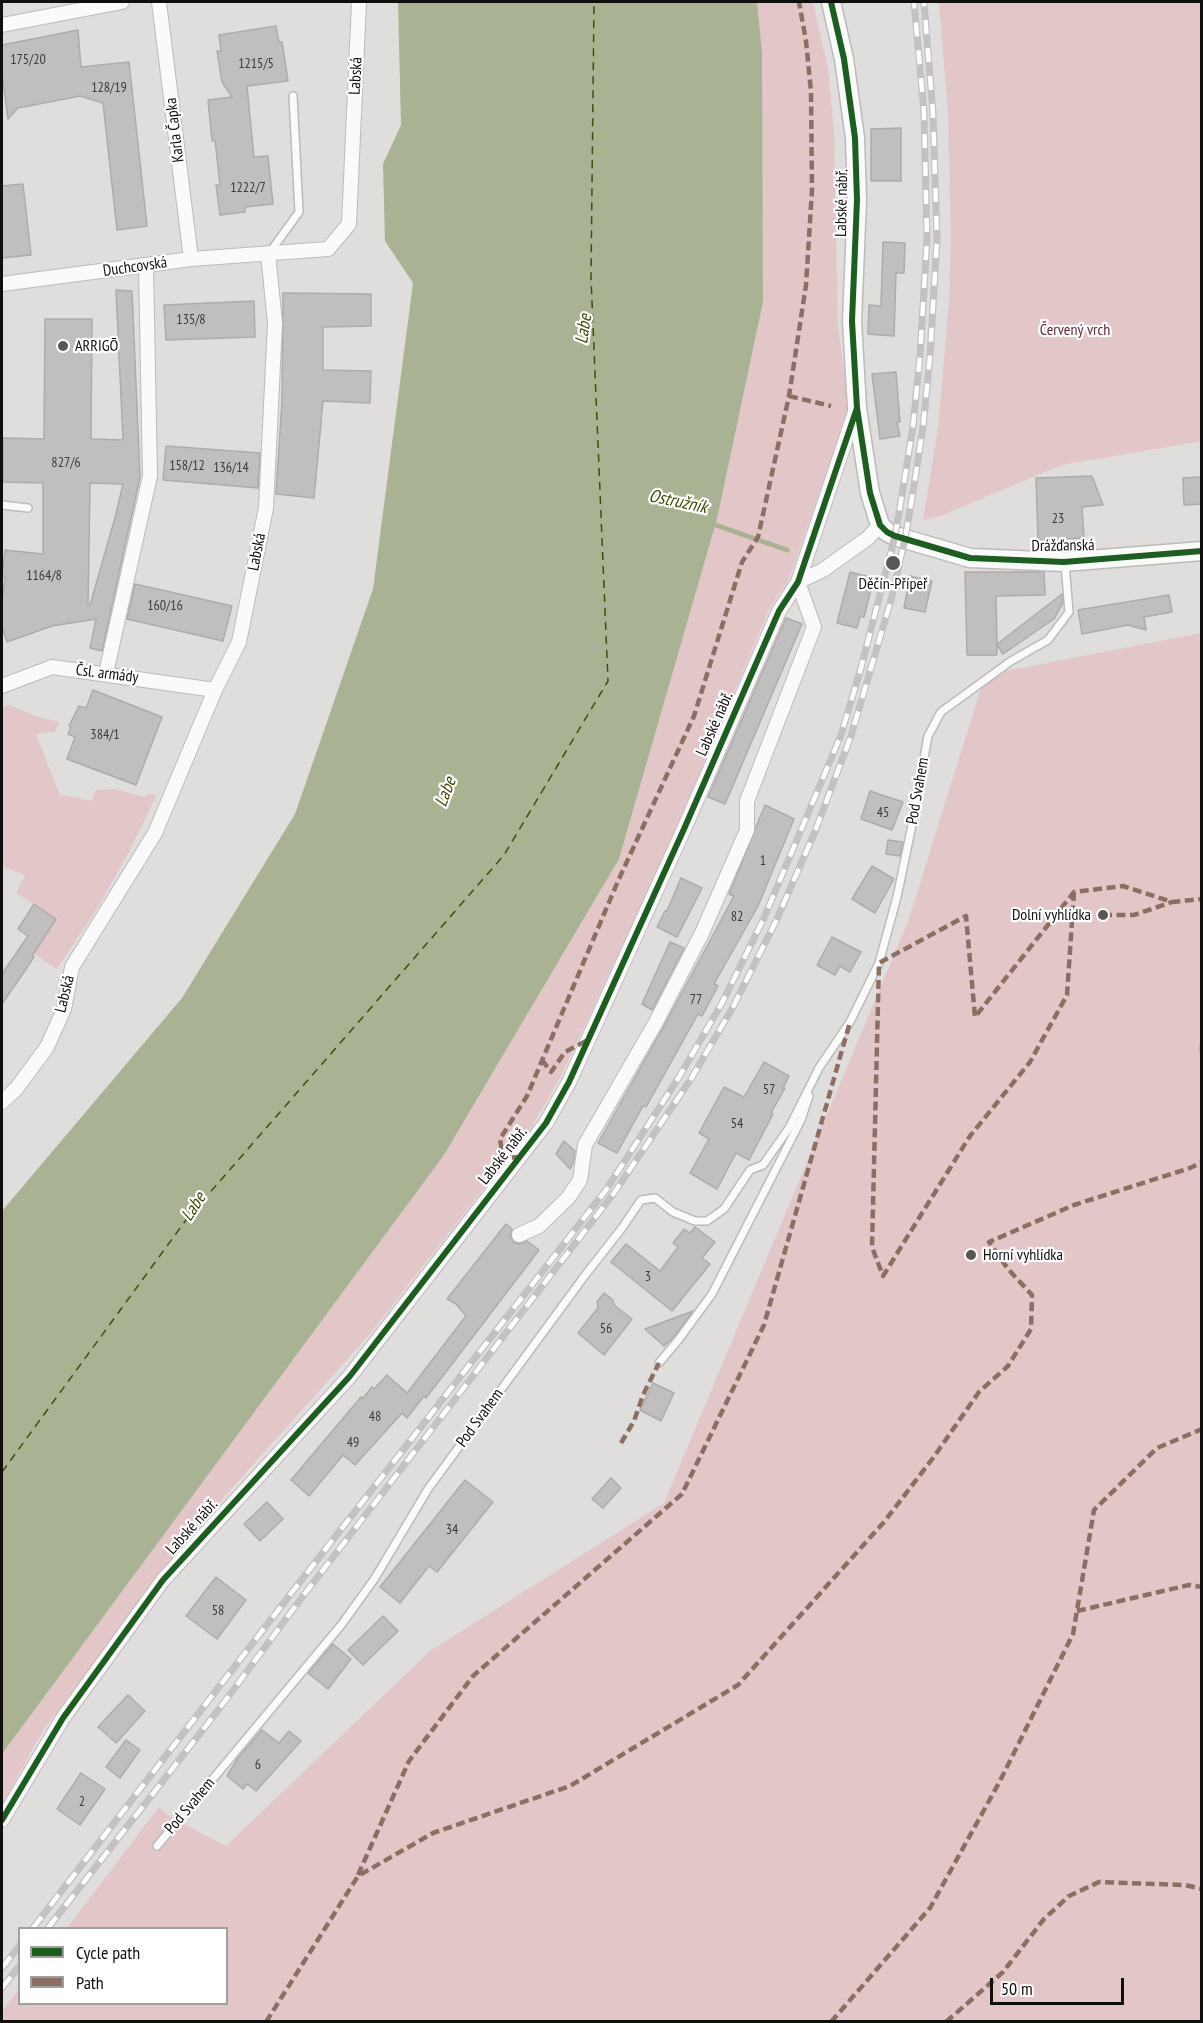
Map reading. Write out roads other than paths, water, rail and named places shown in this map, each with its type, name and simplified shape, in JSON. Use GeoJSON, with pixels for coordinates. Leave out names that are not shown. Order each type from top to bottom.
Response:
{"type":"FeatureCollection","features":[{"type":"Feature","properties":{"kind":"street"},"geometry":{"type":"LineString","coordinates":[[2,25],[122,2]]}},
{"type":"Feature","properties":{"kind":"street","name":"Karla Čapka"},"geometry":{"type":"LineString","coordinates":[[159,2],[191,260]]}},
{"type":"Feature","properties":{"kind":"street","name":"Labská"},"geometry":{"type":"LineString","coordinates":[[2,1102],[16,1089],[47,1047],[64,1009],[72,967],[155,833],[215,690],[239,642],[266,508],[275,323],[268,254],[328,249],[349,224],[359,2]]}},
{"type":"Feature","properties":{"kind":"street","name":"Labské nábř."},"geometry":{"type":"LineString","coordinates":[[831,2],[844,59],[855,138],[857,200],[852,321],[856,408],[870,493],[880,525]]}},
{"type":"Feature","properties":{"kind":"street","name":"Duchcovská"},"geometry":{"type":"LineString","coordinates":[[2,284],[191,260],[268,254]]}},
{"type":"Feature","properties":{"kind":"street"},"geometry":{"type":"LineString","coordinates":[[106,674],[150,476],[147,266]]}},
{"type":"Feature","properties":{"kind":"street","name":"Labské nábř."},"geometry":{"type":"LineString","coordinates":[[2,1820],[63,1718],[163,1580],[350,1376],[546,1123],[574,1072],[779,611],[798,582],[856,408]]}},
{"type":"Feature","properties":{"kind":"street"},"geometry":{"type":"LineString","coordinates":[[519,1235],[538,1226],[568,1198],[580,1180],[585,1145],[656,1022],[702,933],[747,830],[747,801],[814,627],[798,582],[823,570],[868,538],[880,525]]}},
{"type":"Feature","properties":{"kind":"street","name":"Drážďanská"},"geometry":{"type":"LineString","coordinates":[[880,525],[895,536],[970,558],[1064,562],[1202,551]]}},
{"type":"Feature","properties":{"kind":"street","name":"Čsl. armády"},"geometry":{"type":"LineString","coordinates":[[2,686],[52,668],[215,690]]}},
{"type":"Feature","properties":{"kind":"lane"},"geometry":{"type":"LineString","coordinates":[[268,254],[299,212],[293,96]]}},
{"type":"Feature","properties":{"kind":"lane"},"geometry":{"type":"LineString","coordinates":[[2,505],[28,508]]}},
{"type":"Feature","properties":{"kind":"lane","name":"Pod Svahem"},"geometry":{"type":"LineString","coordinates":[[157,1846],[342,1624],[375,1578],[428,1489],[641,1200],[655,1198],[673,1212],[695,1221],[707,1221],[724,1209],[750,1170],[763,1165],[789,1128],[819,1068],[850,1022],[879,963],[897,897],[928,736],[941,712],[1011,661],[1047,640],[1069,612],[1064,562]]}},
{"type":"Feature","properties":{"kind":"lane","name":"Pod Svahem"},"geometry":{"type":"LineString","coordinates":[[658,1363],[712,1294],[801,1120],[819,1068]]}},
{"type":"Feature","properties":{"kind":"water","name":"Labe"},"geometry":{"type":"Polygon","coordinates":[[[398,2],[757,2],[762,51],[763,302],[717,519],[619,859],[444,1155],[2,1754],[2,1211],[182,998],[295,814],[373,589],[413,283],[385,241],[383,164],[401,125],[398,2]]]}},
{"type":"Feature","properties":{"kind":"waterway","name":"Ostružník"},"geometry":{"type":"LineString","coordinates":[[710,523],[787,550]]}},
{"type":"Feature","properties":{"kind":"railway"},"geometry":{"type":"LineString","coordinates":[[34,1927],[606,1190],[679,1077],[722,1003],[764,918],[841,735],[895,536],[903,489],[913,426],[920,356],[927,239],[924,112],[914,2]]}},
{"type":"Feature","properties":{"kind":"railway"},"geometry":{"type":"LineString","coordinates":[[49,1927],[219,1709],[303,1596],[614,1193],[691,1079],[733,1007],[776,921],[814,834],[851,736],[891,600],[913,492],[923,427],[930,356],[937,239],[933,114],[924,2]]}},
{"type":"Feature","properties":{"kind":"railway"},"geometry":{"type":"LineString","coordinates":[[2,1968],[18,1948]]}},
{"type":"Feature","properties":{"kind":"railway"},"geometry":{"type":"LineString","coordinates":[[2,1988],[18,1968]]}},
{"type":"Feature","properties":{"kind":"place","name":"ARRIGŌ"},"geometry":{"type":"Point","coordinates":[63,346]}},
{"type":"Feature","properties":{"kind":"place","name":"Děčín-Přípeř"},"geometry":{"type":"Point","coordinates":[893,563]}},
{"type":"Feature","properties":{"kind":"place","name":"Dolní vyhlídka"},"geometry":{"type":"Point","coordinates":[1103,915]}},
{"type":"Feature","properties":{"kind":"place","name":"Horní vyhlídka"},"geometry":{"type":"Point","coordinates":[971,1255]}},
{"type":"Feature","properties":{"kind":"park label","name":"Červený vrch"},"geometry":{"type":"Point","coordinates":[1075,330]}}]}
